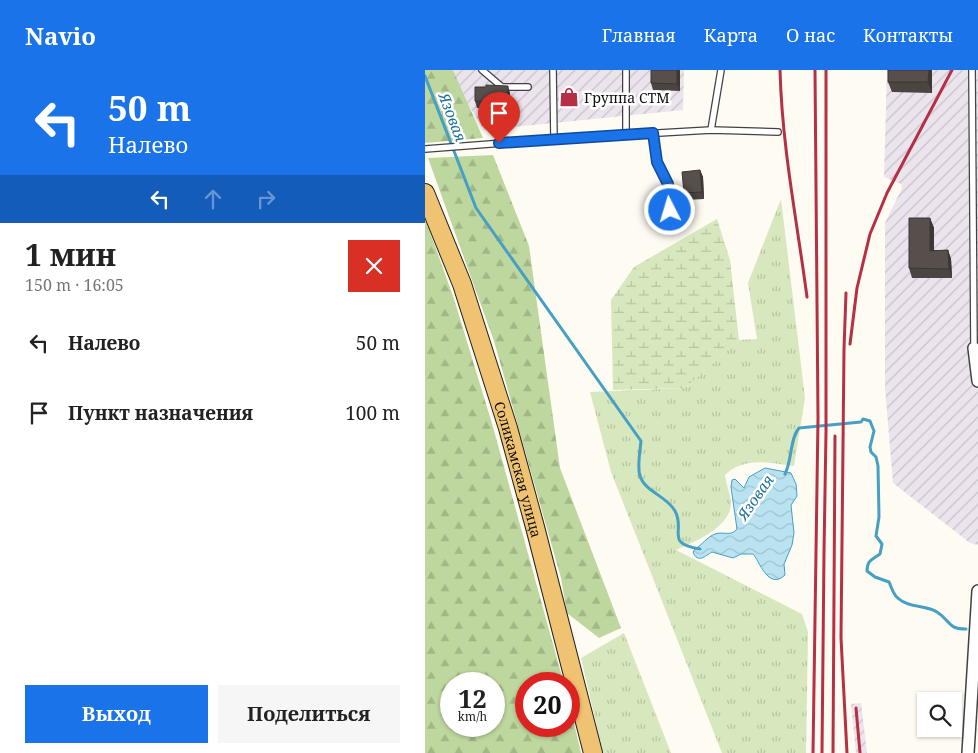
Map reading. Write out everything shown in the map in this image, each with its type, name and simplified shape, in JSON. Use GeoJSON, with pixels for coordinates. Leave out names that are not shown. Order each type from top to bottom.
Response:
{"type":"FeatureCollection","features":[{"type":"Feature","properties":{"kind":"main road","name":"Соликамская улица"},"geometry":{"type":"LineString","coordinates":[[425,193],[462,284],[508,428],[538,536],[593,753]]}},
{"type":"Feature","properties":{"kind":"street"},"geometry":{"type":"LineString","coordinates":[[975,348],[978,381]]}},
{"type":"Feature","properties":{"kind":"street"},"geometry":{"type":"LineString","coordinates":[[968,753],[978,591]]}},
{"type":"Feature","properties":{"kind":"lane"},"geometry":{"type":"LineString","coordinates":[[482,70],[502,87],[528,88]]}},
{"type":"Feature","properties":{"kind":"lane"},"geometry":{"type":"LineString","coordinates":[[553,70],[554,138]]}},
{"type":"Feature","properties":{"kind":"lane"},"geometry":{"type":"LineString","coordinates":[[626,70],[626,135]]}},
{"type":"Feature","properties":{"kind":"lane"},"geometry":{"type":"LineString","coordinates":[[711,130],[721,70]]}},
{"type":"Feature","properties":{"kind":"lane"},"geometry":{"type":"LineString","coordinates":[[972,70],[975,348]]}},
{"type":"Feature","properties":{"kind":"lane"},"geometry":{"type":"LineString","coordinates":[[425,149],[554,138],[711,130],[778,132]]}},
{"type":"Feature","properties":{"kind":"lane"},"geometry":{"type":"LineString","coordinates":[[653,133],[657,162],[668,184],[670,210],[662,227]]}},
{"type":"Feature","properties":{"kind":"shaded area"},"geometry":{"type":"Polygon","coordinates":[[[446,70],[684,70],[683,110],[484,130],[446,70]]]}},
{"type":"Feature","properties":{"kind":"shaded area"},"geometry":{"type":"Polygon","coordinates":[[[887,70],[978,70],[978,545],[970,543],[893,483],[885,388],[885,223],[902,188],[901,184],[884,177],[887,70]]]}},
{"type":"Feature","properties":{"kind":"shaded area"},"geometry":{"type":"Polygon","coordinates":[[[861,703],[867,753],[856,753],[851,704],[861,703]]]}},
{"type":"Feature","properties":{"kind":"green space"},"geometry":{"type":"Polygon","coordinates":[[[425,70],[453,70],[483,138],[425,143],[425,70]]]}},
{"type":"Feature","properties":{"kind":"green space"},"geometry":{"type":"Polygon","coordinates":[[[493,155],[529,246],[560,468],[621,628],[599,638],[567,613],[561,578],[494,341],[428,158],[493,155]]]}},
{"type":"Feature","properties":{"kind":"green space"},"geometry":{"type":"Polygon","coordinates":[[[781,199],[805,398],[794,466],[758,462],[741,465],[733,469],[725,475],[731,502],[730,511],[725,519],[719,526],[702,538],[676,550],[802,614],[808,632],[806,753],[722,753],[611,472],[590,392],[685,388],[739,340],[757,339],[748,283],[781,199]]]}},
{"type":"Feature","properties":{"kind":"green space"},"geometry":{"type":"Polygon","coordinates":[[[425,218],[454,299],[493,427],[561,672],[515,672],[515,737],[577,737],[581,753],[425,753],[425,218]]]}},
{"type":"Feature","properties":{"kind":"green space"},"geometry":{"type":"Polygon","coordinates":[[[717,219],[730,260],[739,340],[685,388],[613,390],[611,300],[634,267],[717,219]]]}},
{"type":"Feature","properties":{"kind":"green space"},"geometry":{"type":"Polygon","coordinates":[[[624,633],[671,753],[603,753],[581,658],[624,633]]]}},
{"type":"Feature","properties":{"kind":"water"},"geometry":{"type":"Polygon","coordinates":[[[765,468],[791,473],[796,484],[797,496],[791,505],[794,533],[792,545],[784,564],[785,575],[779,579],[769,577],[753,554],[741,554],[733,558],[712,552],[702,558],[697,558],[693,552],[709,537],[718,533],[732,533],[737,529],[731,487],[732,480],[735,479],[744,488],[749,477],[765,468]]]}},
{"type":"Feature","properties":{"kind":"building"},"geometry":{"type":"Polygon","coordinates":[[[651,70],[677,70],[677,84],[651,83],[651,70]]]}},
{"type":"Feature","properties":{"kind":"building"},"geometry":{"type":"Polygon","coordinates":[[[888,70],[929,70],[928,82],[888,82],[888,70]]]}},
{"type":"Feature","properties":{"kind":"building"},"geometry":{"type":"Polygon","coordinates":[[[486,85],[508,86],[507,100],[475,101],[475,87],[486,87],[486,85]]]}},
{"type":"Feature","properties":{"kind":"building"},"geometry":{"type":"Polygon","coordinates":[[[700,170],[702,192],[684,193],[682,172],[700,170]]]}},
{"type":"Feature","properties":{"kind":"building"},"geometry":{"type":"Polygon","coordinates":[[[909,218],[930,218],[930,251],[948,250],[949,269],[909,268],[909,218]]]}},
{"type":"Feature","properties":{"kind":"waterway","name":"Язовая"},"geometry":{"type":"LineString","coordinates":[[425,76],[476,208],[641,441],[640,476],[646,486],[667,501],[675,511],[678,518],[679,540],[682,543],[700,549]]}},
{"type":"Feature","properties":{"kind":"waterway","name":"Язовая"},"geometry":{"type":"LineString","coordinates":[[785,474],[794,438],[799,428],[861,422],[863,419],[870,421],[874,431],[870,447],[871,452],[876,457],[878,466],[879,517],[876,536],[882,544],[880,554],[869,562],[867,571],[875,577],[889,582],[895,596],[903,602],[933,610],[952,626],[966,629]]}},
{"type":"Feature","properties":{"kind":"railway"},"geometry":{"type":"LineString","coordinates":[[780,70],[787,156],[807,297]]}},
{"type":"Feature","properties":{"kind":"railway"},"geometry":{"type":"LineString","coordinates":[[813,753],[818,418],[815,70]]}},
{"type":"Feature","properties":{"kind":"railway"},"geometry":{"type":"LineString","coordinates":[[822,753],[826,432],[826,70]]}},
{"type":"Feature","properties":{"kind":"railway"},"geometry":{"type":"LineString","coordinates":[[850,344],[857,288],[870,234],[887,193],[952,70]]}},
{"type":"Feature","properties":{"kind":"railway"},"geometry":{"type":"LineString","coordinates":[[846,293],[841,638],[847,753]]}},
{"type":"Feature","properties":{"kind":"railway"},"geometry":{"type":"LineString","coordinates":[[833,753],[835,436]]}},
{"type":"Feature","properties":{"kind":"railway"},"geometry":{"type":"LineString","coordinates":[[856,708],[860,753]]}},
{"type":"Feature","properties":{"kind":"place","name":"Группа СТМ"},"geometry":{"type":"Point","coordinates":[569,97]}},
{"type":"Feature","properties":{"kind":"route"},"geometry":{"type":"LineString","coordinates":[[499,143],[653,133],[658,168],[668,184],[670,210]]}}]}
